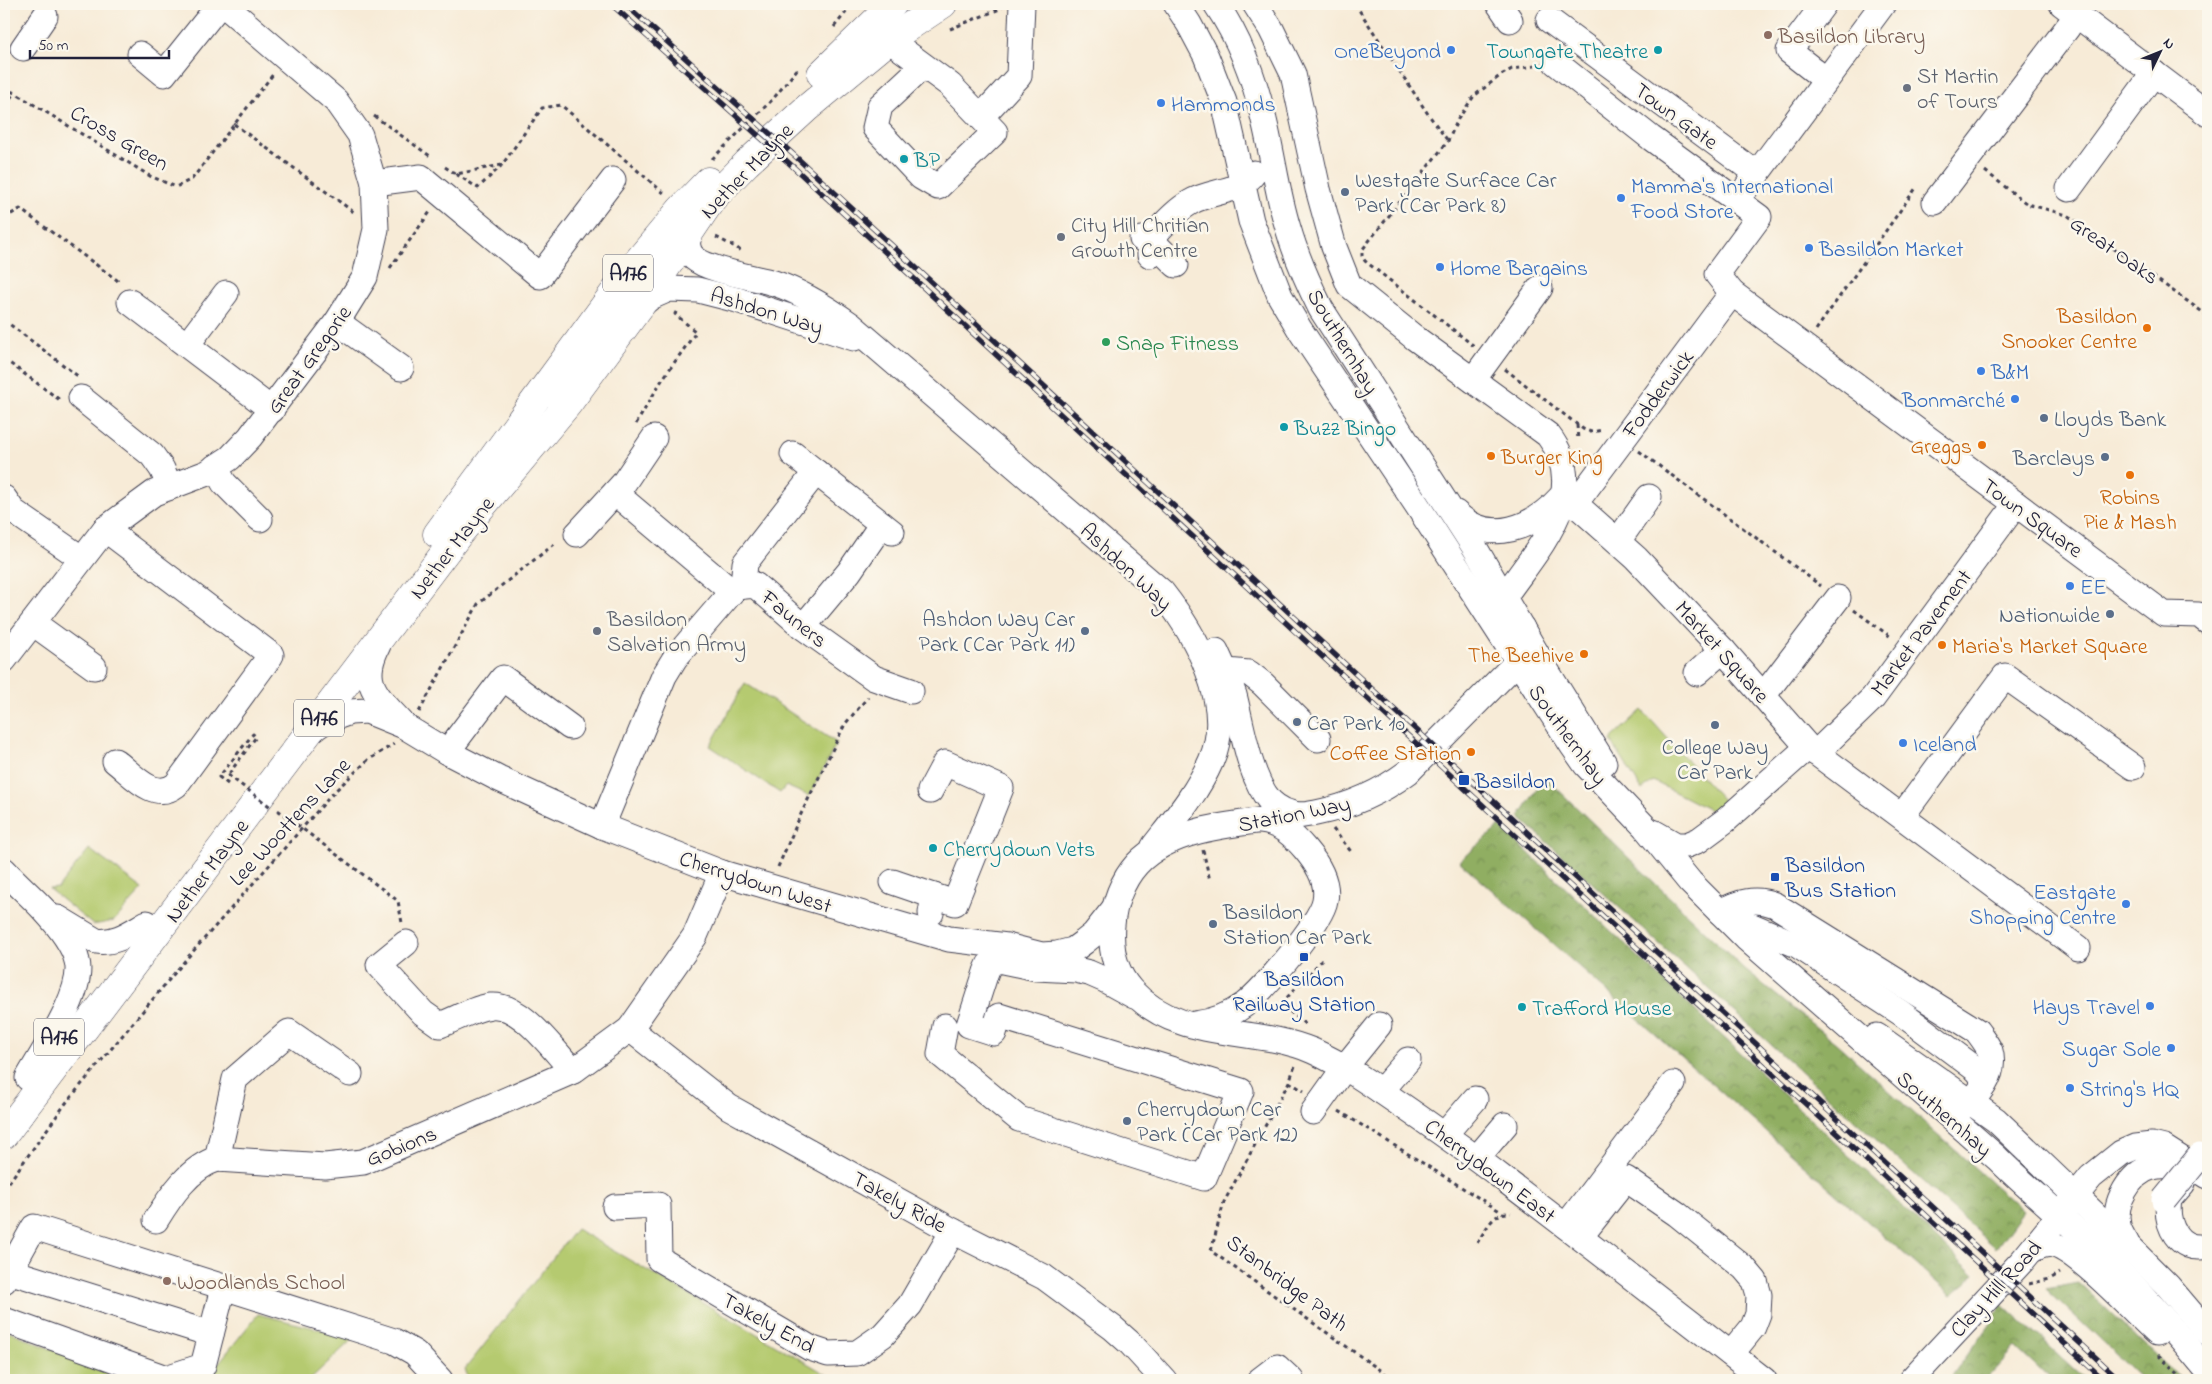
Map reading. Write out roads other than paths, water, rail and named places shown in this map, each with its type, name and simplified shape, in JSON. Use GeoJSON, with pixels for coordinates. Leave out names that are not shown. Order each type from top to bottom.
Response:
{"type":"FeatureCollection","features":[{"type":"Feature","properties":{"kind":"main road","name":"Nether Mayne"},"geometry":{"type":"LineString","coordinates":[[4,1111],[529,412],[593,319],[681,209],[893,4]]}},
{"type":"Feature","properties":{"kind":"main road","name":"Nether Mayne"},"geometry":{"type":"LineString","coordinates":[[4,1135],[459,534],[568,404],[641,305],[713,198],[747,163],[806,108],[889,40],[943,4]]}},
{"type":"Feature","properties":{"kind":"street"},"geometry":{"type":"LineString","coordinates":[[140,54],[164,74],[222,4]]}},
{"type":"Feature","properties":{"kind":"street","name":"Great Gregorie"},"geometry":{"type":"LineString","coordinates":[[4,660],[105,528],[154,493],[207,473],[230,458],[250,437],[337,322],[366,277],[376,228],[374,183],[360,134],[336,101],[222,4]]}},
{"type":"Feature","properties":{"kind":"street","name":"Southernhay"},"geometry":{"type":"LineString","coordinates":[[1176,4],[1198,40],[1219,86],[1232,131],[1243,185],[1259,246],[1280,296],[1292,318],[1586,765],[1645,827],[1690,882],[1720,912],[1792,979],[1997,1158],[2096,1249],[2161,1315],[2208,1371]]}},
{"type":"Feature","properties":{"kind":"street","name":"Southernhay"},"geometry":{"type":"LineString","coordinates":[[1216,4],[1229,26],[1256,88],[1287,227],[1303,272],[1336,335],[1446,502],[1545,668],[1645,827]]}},
{"type":"Feature","properties":{"kind":"street"},"geometry":{"type":"LineString","coordinates":[[1255,4],[1271,29],[1293,74],[1318,189],[1334,247],[1349,285],[1394,323],[1548,435],[1563,460],[1566,477],[1573,493]]}},
{"type":"Feature","properties":{"kind":"street"},"geometry":{"type":"LineString","coordinates":[[1824,4],[1789,51],[1826,80]]}},
{"type":"Feature","properties":{"kind":"street"},"geometry":{"type":"LineString","coordinates":[[1737,202],[1883,4]]}},
{"type":"Feature","properties":{"kind":"street"},"geometry":{"type":"LineString","coordinates":[[2062,4],[2208,114]]}},
{"type":"Feature","properties":{"kind":"street"},"geometry":{"type":"LineString","coordinates":[[981,117],[1019,76],[1015,5]]}},
{"type":"Feature","properties":{"kind":"street"},"geometry":{"type":"LineString","coordinates":[[23,48],[43,8]]}},
{"type":"Feature","properties":{"kind":"street","name":"Town Gate"},"geometry":{"type":"LineString","coordinates":[[1549,20],[1757,174]]}},
{"type":"Feature","properties":{"kind":"street","name":"Southernhay"},"geometry":{"type":"LineString","coordinates":[[1229,26],[1245,88],[1256,162],[1255,172],[1243,185]]}},
{"type":"Feature","properties":{"kind":"street"},"geometry":{"type":"LineString","coordinates":[[1935,202],[2068,28]]}},
{"type":"Feature","properties":{"kind":"street"},"geometry":{"type":"LineString","coordinates":[[889,40],[950,85],[995,132],[938,187],[921,177],[874,128],[880,106],[923,66]]}},
{"type":"Feature","properties":{"kind":"street","name":"Town Gate"},"geometry":{"type":"LineString","coordinates":[[1556,63],[1651,138],[1759,217],[1717,274],[1732,294]]}},
{"type":"Feature","properties":{"kind":"street"},"geometry":{"type":"LineString","coordinates":[[2069,189],[2154,73]]}},
{"type":"Feature","properties":{"kind":"street"},"geometry":{"type":"LineString","coordinates":[[374,183],[421,177],[540,276],[613,180]]}},
{"type":"Feature","properties":{"kind":"street"},"geometry":{"type":"LineString","coordinates":[[1176,265],[1145,245],[1191,201],[1243,185]]}},
{"type":"Feature","properties":{"kind":"street","name":"Ashdon Way"},"geometry":{"type":"LineString","coordinates":[[691,230],[687,244],[689,252],[700,263],[775,283],[825,307],[851,325],[1162,592],[1182,618],[1204,661],[1217,706],[1218,728],[1212,759],[1198,786],[1188,802],[1144,858]]}},
{"type":"Feature","properties":{"kind":"street"},"geometry":{"type":"LineString","coordinates":[[529,412],[572,374],[631,295],[654,272],[670,262]]}},
{"type":"Feature","properties":{"kind":"street","name":"Ashdon Way"},"geometry":{"type":"LineString","coordinates":[[670,262],[708,266]]}},
{"type":"Feature","properties":{"kind":"street"},"geometry":{"type":"LineString","coordinates":[[1472,380],[1540,288]]}},
{"type":"Feature","properties":{"kind":"street","name":"Ashdon Way"},"geometry":{"type":"LineString","coordinates":[[641,305],[651,297],[669,289],[698,290],[714,293],[847,335],[891,359]]}},
{"type":"Feature","properties":{"kind":"street"},"geometry":{"type":"LineString","coordinates":[[187,345],[226,293]]}},
{"type":"Feature","properties":{"kind":"street","name":"Fodderwick"},"geometry":{"type":"LineString","coordinates":[[1504,597],[1549,534],[1573,493],[1615,434],[1732,294]]}},
{"type":"Feature","properties":{"kind":"street","name":"Town Square"},"geometry":{"type":"LineString","coordinates":[[1732,294],[1814,347],[2016,504],[2164,614],[2200,616],[2208,622]]}},
{"type":"Feature","properties":{"kind":"street"},"geometry":{"type":"LineString","coordinates":[[130,302],[272,410]]}},
{"type":"Feature","properties":{"kind":"street"},"geometry":{"type":"LineString","coordinates":[[337,322],[401,368]]}},
{"type":"Feature","properties":{"kind":"street"},"geometry":{"type":"LineString","coordinates":[[76,394],[152,455],[162,469],[170,487]]}},
{"type":"Feature","properties":{"kind":"street"},"geometry":{"type":"LineString","coordinates":[[571,535],[615,493],[643,434]]}},
{"type":"Feature","properties":{"kind":"street"},"geometry":{"type":"LineString","coordinates":[[793,454],[887,528],[803,628]]}},
{"type":"Feature","properties":{"kind":"street"},"geometry":{"type":"LineString","coordinates":[[216,467],[224,483],[260,519]]}},
{"type":"Feature","properties":{"kind":"street"},"geometry":{"type":"LineString","coordinates":[[615,493],[737,588],[745,563],[816,472]]}},
{"type":"Feature","properties":{"kind":"street","name":"Fodderwick"},"geometry":{"type":"LineString","coordinates":[[1446,502],[1461,517],[1476,527],[1498,531],[1526,524],[1573,493]]}},
{"type":"Feature","properties":{"kind":"street","name":"Market Square"},"geometry":{"type":"LineString","coordinates":[[1573,493],[1722,650],[1812,750],[2078,948]]}},
{"type":"Feature","properties":{"kind":"street"},"geometry":{"type":"LineString","coordinates":[[1618,541],[1650,497]]}},
{"type":"Feature","properties":{"kind":"street"},"geometry":{"type":"LineString","coordinates":[[4,498],[13,511],[81,558]]}},
{"type":"Feature","properties":{"kind":"street","name":"Market Pavement"},"geometry":{"type":"LineString","coordinates":[[1645,827],[1676,845],[1687,845],[1699,840],[1812,750],[1872,698],[2016,504]]}},
{"type":"Feature","properties":{"kind":"street"},"geometry":{"type":"LineString","coordinates":[[105,528],[271,655],[176,785],[168,791],[159,792],[144,784],[115,761]]}},
{"type":"Feature","properties":{"kind":"street","name":"Fauners"},"geometry":{"type":"LineString","coordinates":[[602,826],[664,676],[675,658],[737,588],[755,585],[803,628],[874,678],[911,691]]}},
{"type":"Feature","properties":{"kind":"street"},"geometry":{"type":"LineString","coordinates":[[1162,592],[1180,607],[1205,634],[1215,649],[1226,671],[1252,765],[1264,791],[1277,808],[1285,812],[1301,815]]}},
{"type":"Feature","properties":{"kind":"street"},"geometry":{"type":"LineString","coordinates":[[1472,592],[1486,605],[1492,606],[1504,597]]}},
{"type":"Feature","properties":{"kind":"street"},"geometry":{"type":"LineString","coordinates":[[1763,696],[1838,598]]}},
{"type":"Feature","properties":{"kind":"street"},"geometry":{"type":"LineString","coordinates":[[33,623],[94,667]]}},
{"type":"Feature","properties":{"kind":"street","name":"Southernhay"},"geometry":{"type":"LineString","coordinates":[[1517,662],[1524,645],[1522,628]]}},
{"type":"Feature","properties":{"kind":"street","name":"Cherrydown West"},"geometry":{"type":"LineString","coordinates":[[387,629],[370,660],[369,674],[382,702],[406,729]]}},
{"type":"Feature","properties":{"kind":"street"},"geometry":{"type":"LineString","coordinates":[[1697,673],[1722,650]]}},
{"type":"Feature","properties":{"kind":"street","name":"Southernhay"},"geometry":{"type":"LineString","coordinates":[[1517,662],[1523,659],[1530,660],[1545,668]]}},
{"type":"Feature","properties":{"kind":"street","name":"Station Way"},"geometry":{"type":"LineString","coordinates":[[1144,858],[1167,841],[1184,835],[1301,815],[1351,804],[1374,795],[1408,772],[1517,662]]}},
{"type":"Feature","properties":{"kind":"street"},"geometry":{"type":"LineString","coordinates":[[1226,671],[1249,673],[1263,684],[1318,739]]}},
{"type":"Feature","properties":{"kind":"street"},"geometry":{"type":"LineString","coordinates":[[1902,816],[2005,676],[2133,766]]}},
{"type":"Feature","properties":{"kind":"street"},"geometry":{"type":"LineString","coordinates":[[447,752],[503,678],[570,727]]}},
{"type":"Feature","properties":{"kind":"street","name":"Cherrydown West"},"geometry":{"type":"LineString","coordinates":[[309,732],[325,721],[350,712],[367,711],[406,729],[499,779],[602,826],[722,873],[949,939],[1007,946],[1042,955],[1058,954],[1072,950],[1084,942],[1094,934],[1114,910]]}},
{"type":"Feature","properties":{"kind":"street"},"geometry":{"type":"LineString","coordinates":[[893,882],[955,903],[1001,788],[945,763],[930,791]]}},
{"type":"Feature","properties":{"kind":"street"},"geometry":{"type":"LineString","coordinates":[[1188,1026],[1217,1019],[1245,1004],[1282,963],[1322,911],[1326,899],[1325,885],[1312,857],[1288,832],[1270,822],[1258,821]]}},
{"type":"Feature","properties":{"kind":"street","name":"Cherrydown East"},"geometry":{"type":"LineString","coordinates":[[1144,858],[1125,882],[1114,910],[1111,928],[1113,949],[1119,970],[1128,988],[1142,1002],[1155,1011],[1188,1026],[1289,1042],[1345,1067],[1445,1134],[1764,1380]]}},
{"type":"Feature","properties":{"kind":"street"},"geometry":{"type":"LineString","coordinates":[[4,870],[44,911],[70,944],[78,963],[78,976],[72,998],[28,1078]]}},
{"type":"Feature","properties":{"kind":"street","name":"Gobions"},"geometry":{"type":"LineString","coordinates":[[217,1159],[325,1166],[363,1162],[573,1071],[630,1029],[695,936],[722,873]]}},
{"type":"Feature","properties":{"kind":"street"},"geometry":{"type":"LineString","coordinates":[[927,932],[934,896]]}},
{"type":"Feature","properties":{"kind":"street"},"geometry":{"type":"LineString","coordinates":[[1720,912],[1731,906],[1746,902],[1762,900],[1775,905],[1977,1031],[1991,1054],[1991,1064],[1978,1093],[1957,1111],[1947,1110],[1934,1104]]}},
{"type":"Feature","properties":{"kind":"street"},"geometry":{"type":"LineString","coordinates":[[44,911],[96,942],[120,939],[147,923]]}},
{"type":"Feature","properties":{"kind":"street"},"geometry":{"type":"LineString","coordinates":[[406,943],[379,964],[423,1013],[440,1025],[492,1006],[506,1010],[526,1020],[573,1071]]}},
{"type":"Feature","properties":{"kind":"street"},"geometry":{"type":"LineString","coordinates":[[945,1026],[940,1054],[1019,1119],[1204,1178],[1241,1091],[999,1016],[994,1033],[969,1026],[986,972],[990,965],[998,960],[1036,968],[1089,973],[1142,1002]]}},
{"type":"Feature","properties":{"kind":"street","name":"Southernhay"},"geometry":{"type":"LineString","coordinates":[[1792,979],[1978,1093],[1996,1120],[2077,1195],[2203,1317]]}},
{"type":"Feature","properties":{"kind":"street"},"geometry":{"type":"LineString","coordinates":[[1317,1106],[1345,1067],[1379,1026]]}},
{"type":"Feature","properties":{"kind":"street","name":"Takely Ride"},"geometry":{"type":"LineString","coordinates":[[630,1029],[730,1107],[953,1231],[1032,1270],[1057,1286],[1113,1328],[1131,1344],[1164,1380]]}},
{"type":"Feature","properties":{"kind":"street"},"geometry":{"type":"LineString","coordinates":[[156,1220],[174,1191],[208,1162],[217,1159],[235,1078],[289,1032],[350,1074]]}},
{"type":"Feature","properties":{"kind":"street"},"geometry":{"type":"LineString","coordinates":[[1381,1091],[1408,1060]]}},
{"type":"Feature","properties":{"kind":"street"},"geometry":{"type":"LineString","coordinates":[[1573,1231],[1673,1084]]}},
{"type":"Feature","properties":{"kind":"street"},"geometry":{"type":"LineString","coordinates":[[1445,1134],[1475,1099]]}},
{"type":"Feature","properties":{"kind":"street"},"geometry":{"type":"LineString","coordinates":[[1476,1158],[1505,1124]]}},
{"type":"Feature","properties":{"kind":"street","name":"Clay Hill Road"},"geometry":{"type":"LineString","coordinates":[[1911,1380],[2032,1250],[2091,1177],[2121,1153],[2135,1147],[2152,1145],[2164,1148],[2206,1172]]}},
{"type":"Feature","properties":{"kind":"street"},"geometry":{"type":"LineString","coordinates":[[2129,1247],[2118,1224],[2118,1215],[2123,1194],[2139,1174],[2150,1168],[2161,1166],[2206,1172]]}},
{"type":"Feature","properties":{"kind":"street"},"geometry":{"type":"LineString","coordinates":[[2206,1172],[2164,1200],[2161,1220],[2167,1238],[2182,1251],[2194,1255],[2208,1254]]}},
{"type":"Feature","properties":{"kind":"street"},"geometry":{"type":"LineString","coordinates":[[2206,1172],[2180,1185],[2169,1199],[2167,1211],[2168,1222],[2177,1239],[2188,1246],[2208,1246]]}},
{"type":"Feature","properties":{"kind":"street"},"geometry":{"type":"LineString","coordinates":[[1573,1231],[1626,1179],[1677,1214],[1744,1268],[1755,1281],[1759,1295],[1758,1314],[1753,1327],[1731,1354]]}},
{"type":"Feature","properties":{"kind":"street","name":"Southernhay"},"geometry":{"type":"LineString","coordinates":[[2077,1195],[2074,1213],[2077,1223],[2096,1249]]}},
{"type":"Feature","properties":{"kind":"street","name":"Takely End"},"geometry":{"type":"LineString","coordinates":[[615,1207],[658,1204],[659,1259],[810,1348],[828,1354],[857,1353],[882,1336],[910,1305],[953,1231]]}},
{"type":"Feature","properties":{"kind":"street"},"geometry":{"type":"LineString","coordinates":[[212,1334],[7,1276],[34,1227],[223,1288],[394,1340],[415,1353],[440,1380]]}},
{"type":"Feature","properties":{"kind":"street"},"geometry":{"type":"LineString","coordinates":[[2032,1250],[2042,1245],[2052,1245],[2073,1255],[2208,1380]]}},
{"type":"Feature","properties":{"kind":"street"},"geometry":{"type":"LineString","coordinates":[[4,1320],[166,1378],[203,1366],[223,1288]]}},
{"type":"Feature","properties":{"kind":"street"},"geometry":{"type":"LineString","coordinates":[[1937,1380],[1938,1360],[1950,1337]]}},
{"type":"Feature","properties":{"kind":"street"},"geometry":{"type":"LineString","coordinates":[[1260,1380],[1277,1367],[1291,1380]]}},
{"type":"Feature","properties":{"kind":"railway"},"geometry":{"type":"LineString","coordinates":[[611,4],[789,163],[2104,1380]]}},
{"type":"Feature","properties":{"kind":"railway"},"geometry":{"type":"LineString","coordinates":[[625,4],[795,156],[2120,1380]]}},
{"type":"Feature","properties":{"kind":"place","name":"Basildon Library"},"geometry":{"type":"Point","coordinates":[1768,35]}},
{"type":"Feature","properties":{"kind":"place","name":"OneBeyond"},"geometry":{"type":"Point","coordinates":[1451,50]}},
{"type":"Feature","properties":{"kind":"place","name":"Towngate Theatre"},"geometry":{"type":"Point","coordinates":[1658,50]}},
{"type":"Feature","properties":{"kind":"place","name":"St Martin of Tours"},"geometry":{"type":"Point","coordinates":[1907,88]}},
{"type":"Feature","properties":{"kind":"place","name":"Hammonds"},"geometry":{"type":"Point","coordinates":[1161,103]}},
{"type":"Feature","properties":{"kind":"place","name":"BP"},"geometry":{"type":"Point","coordinates":[904,159]}},
{"type":"Feature","properties":{"kind":"place","name":"Westgate Surface Car Park (Car Park 8)"},"geometry":{"type":"Point","coordinates":[1345,192]}},
{"type":"Feature","properties":{"kind":"place","name":"Mamma's International Food Store"},"geometry":{"type":"Point","coordinates":[1621,198]}},
{"type":"Feature","properties":{"kind":"place","name":"City Hill Chritian Growth Centre"},"geometry":{"type":"Point","coordinates":[1061,237]}},
{"type":"Feature","properties":{"kind":"place","name":"Basildon Market"},"geometry":{"type":"Point","coordinates":[1809,248]}},
{"type":"Feature","properties":{"kind":"place","name":"Home Bargains"},"geometry":{"type":"Point","coordinates":[1440,267]}},
{"type":"Feature","properties":{"kind":"place","name":"Basildon Snooker Centre"},"geometry":{"type":"Point","coordinates":[2147,328]}},
{"type":"Feature","properties":{"kind":"place","name":"Snap Fitness"},"geometry":{"type":"Point","coordinates":[1106,342]}},
{"type":"Feature","properties":{"kind":"place","name":"B&M"},"geometry":{"type":"Point","coordinates":[1981,371]}},
{"type":"Feature","properties":{"kind":"place","name":"Bonmarché"},"geometry":{"type":"Point","coordinates":[2015,399]}},
{"type":"Feature","properties":{"kind":"place","name":"Lloyds Bank"},"geometry":{"type":"Point","coordinates":[2044,418]}},
{"type":"Feature","properties":{"kind":"place","name":"Buzz Bingo"},"geometry":{"type":"Point","coordinates":[1284,427]}},
{"type":"Feature","properties":{"kind":"place","name":"Greggs"},"geometry":{"type":"Point","coordinates":[1982,445]}},
{"type":"Feature","properties":{"kind":"place","name":"Burger King"},"geometry":{"type":"Point","coordinates":[1491,456]}},
{"type":"Feature","properties":{"kind":"place","name":"Barclays"},"geometry":{"type":"Point","coordinates":[2105,457]}},
{"type":"Feature","properties":{"kind":"place","name":"Robins Pie & Mash"},"geometry":{"type":"Point","coordinates":[2130,475]}},
{"type":"Feature","properties":{"kind":"place","name":"EE"},"geometry":{"type":"Point","coordinates":[2070,586]}},
{"type":"Feature","properties":{"kind":"place","name":"Nationwide"},"geometry":{"type":"Point","coordinates":[2110,614]}},
{"type":"Feature","properties":{"kind":"place","name":"Basildon Salvation Army"},"geometry":{"type":"Point","coordinates":[597,631]}},
{"type":"Feature","properties":{"kind":"place","name":"Ashdon Way Car Park (Car Park 11)"},"geometry":{"type":"Point","coordinates":[1085,631]}},
{"type":"Feature","properties":{"kind":"place","name":"Maria's Market Square"},"geometry":{"type":"Point","coordinates":[1942,645]}},
{"type":"Feature","properties":{"kind":"place","name":"The Beehive"},"geometry":{"type":"Point","coordinates":[1584,654]}},
{"type":"Feature","properties":{"kind":"place","name":"Car Park 10"},"geometry":{"type":"Point","coordinates":[1297,722]}},
{"type":"Feature","properties":{"kind":"place","name":"College Way Car Park"},"geometry":{"type":"Point","coordinates":[1715,725]}},
{"type":"Feature","properties":{"kind":"place","name":"Iceland"},"geometry":{"type":"Point","coordinates":[1903,743]}},
{"type":"Feature","properties":{"kind":"place","name":"Coffee Station"},"geometry":{"type":"Point","coordinates":[1471,752]}},
{"type":"Feature","properties":{"kind":"place","name":"Basildon"},"geometry":{"type":"Point","coordinates":[1464,780]}},
{"type":"Feature","properties":{"kind":"place","name":"Cherrydown Vets"},"geometry":{"type":"Point","coordinates":[933,848]}},
{"type":"Feature","properties":{"kind":"place","name":"Basildon Bus Station"},"geometry":{"type":"Point","coordinates":[1775,877]}},
{"type":"Feature","properties":{"kind":"place","name":"Eastgate Shopping Centre"},"geometry":{"type":"Point","coordinates":[2126,904]}},
{"type":"Feature","properties":{"kind":"place","name":"Basildon Station Car Park"},"geometry":{"type":"Point","coordinates":[1213,924]}},
{"type":"Feature","properties":{"kind":"place","name":"Basildon Railway Station"},"geometry":{"type":"Point","coordinates":[1304,957]}},
{"type":"Feature","properties":{"kind":"place","name":"Hays Travel"},"geometry":{"type":"Point","coordinates":[2150,1006]}},
{"type":"Feature","properties":{"kind":"place","name":"Trafford House"},"geometry":{"type":"Point","coordinates":[1522,1007]}},
{"type":"Feature","properties":{"kind":"place","name":"Sugar Sole"},"geometry":{"type":"Point","coordinates":[2171,1048]}},
{"type":"Feature","properties":{"kind":"place","name":"String's HQ"},"geometry":{"type":"Point","coordinates":[2070,1088]}},
{"type":"Feature","properties":{"kind":"place","name":"Cherrydown Car Park (Car Park 12)"},"geometry":{"type":"Point","coordinates":[1127,1121]}},
{"type":"Feature","properties":{"kind":"place","name":"Woodlands School"},"geometry":{"type":"Point","coordinates":[167,1281]}}]}
